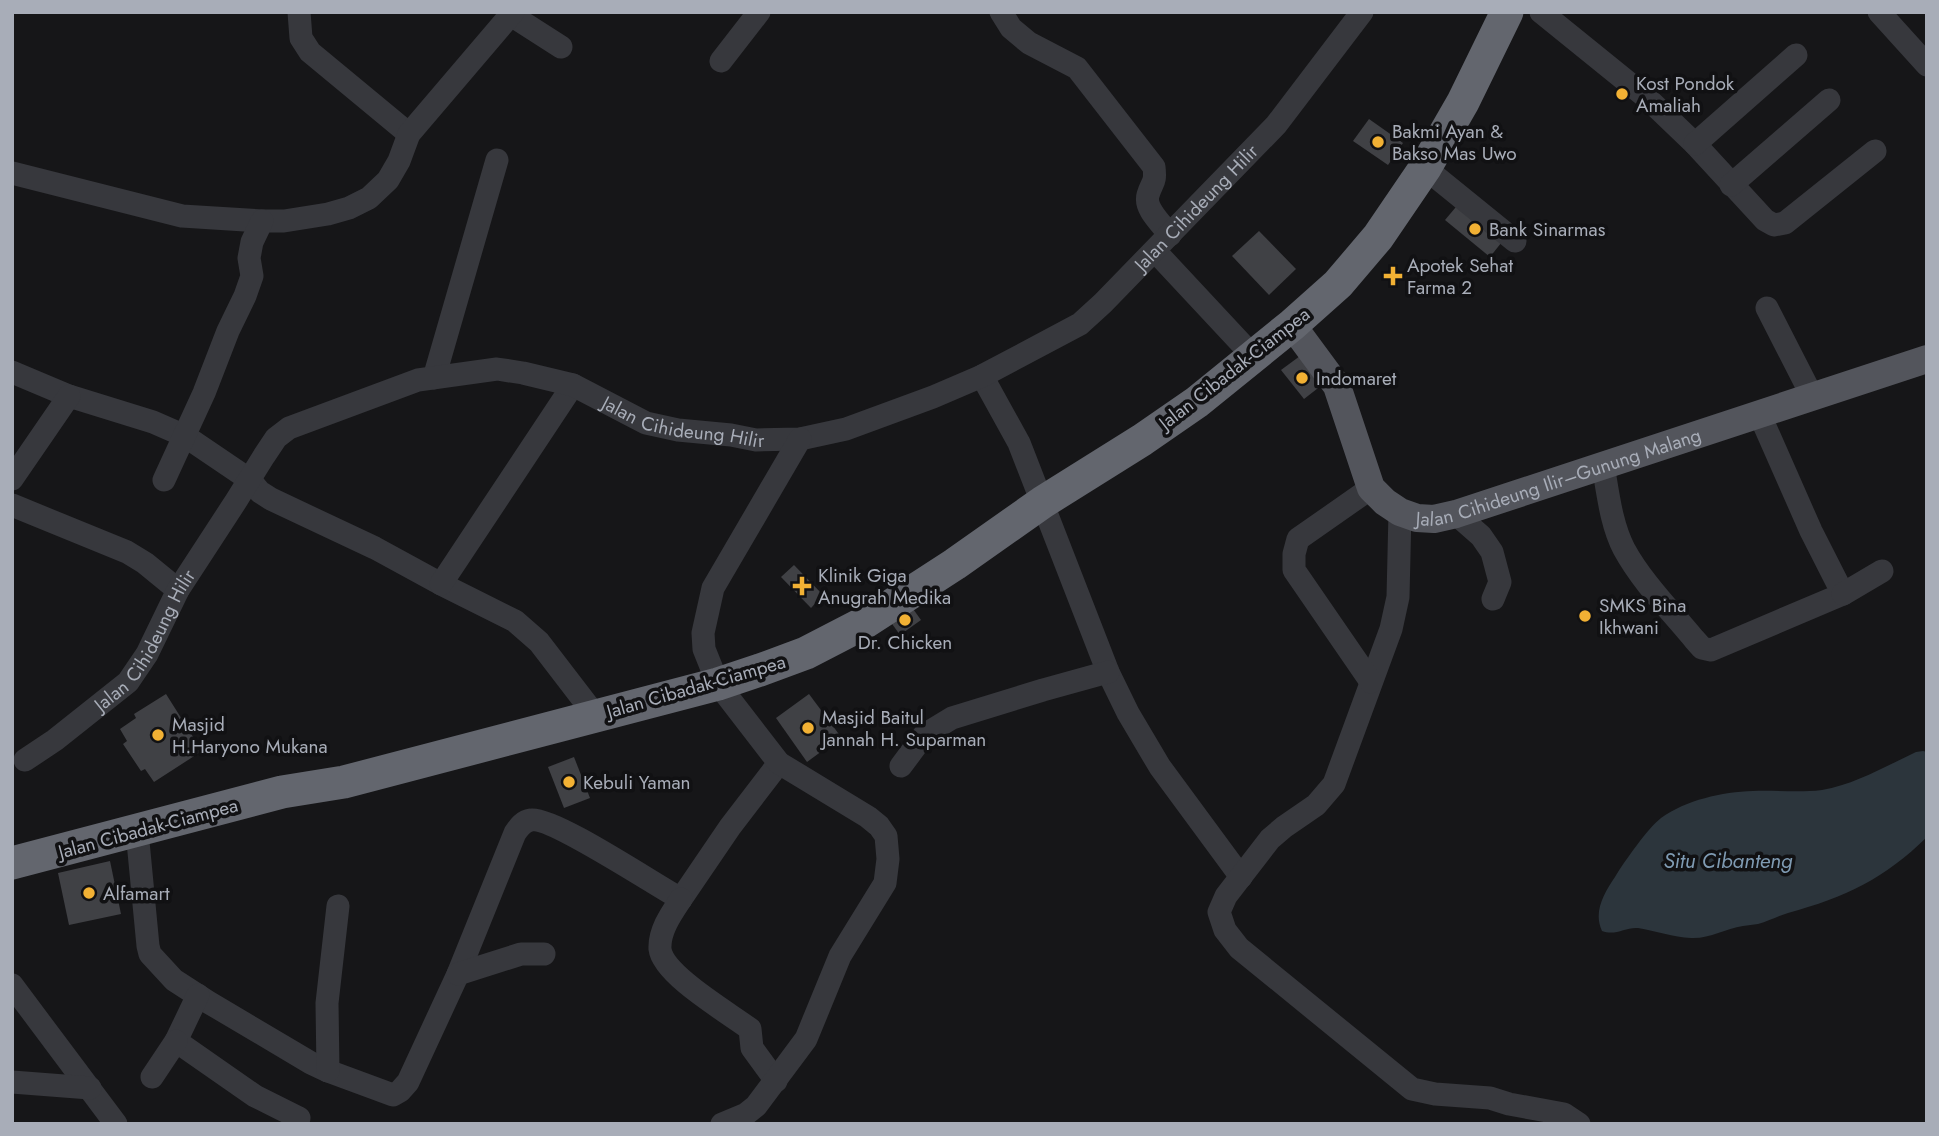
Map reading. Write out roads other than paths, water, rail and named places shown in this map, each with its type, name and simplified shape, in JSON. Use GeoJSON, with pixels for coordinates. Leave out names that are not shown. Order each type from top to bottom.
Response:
{"type":"FeatureCollection","features":[{"type":"Feature","properties":{"kind":"highway","name":"Jalan Cibadak-Ciampea"},"geometry":{"type":"LineString","coordinates":[[12,863],[282,792],[344,782],[718,684],[806,653],[864,622],[1197,402],[1338,284],[1378,237],[1425,168],[1463,102],[1507,12]]}},
{"type":"Feature","properties":{"kind":"main road"},"geometry":{"type":"LineString","coordinates":[[1292,325],[1337,386],[1371,488]]}},
{"type":"Feature","properties":{"kind":"main road","name":"Jalan Cihideung Ilir–Gunung Malang"},"geometry":{"type":"LineString","coordinates":[[1371,488],[1400,512],[1417,518],[1434,519],[1456,514],[1927,359]]}},
{"type":"Feature","properties":{"kind":"street"},"geometry":{"type":"LineString","coordinates":[[299,12],[301,38],[310,52],[409,134]]}},
{"type":"Feature","properties":{"kind":"street"},"geometry":{"type":"LineString","coordinates":[[721,61],[759,12]]}},
{"type":"Feature","properties":{"kind":"street"},"geometry":{"type":"LineString","coordinates":[[1001,12],[1011,28],[1029,43],[1077,68],[1154,167],[1155,181],[1148,196],[1148,206],[1162,243],[1253,356]]}},
{"type":"Feature","properties":{"kind":"street"},"geometry":{"type":"LineString","coordinates":[[1541,12],[1646,97],[1695,144],[1765,220],[1774,225],[1784,223],[1875,152]]}},
{"type":"Feature","properties":{"kind":"street"},"geometry":{"type":"LineString","coordinates":[[1879,12],[1927,65]]}},
{"type":"Feature","properties":{"kind":"street"},"geometry":{"type":"LineString","coordinates":[[12,173],[182,216],[261,221],[328,214],[369,198],[388,180],[399,161],[409,134],[512,13],[561,47]]}},
{"type":"Feature","properties":{"kind":"street","name":"Jalan Cihideung Hilir"},"geometry":{"type":"LineString","coordinates":[[25,760],[55,740],[128,682],[147,654],[178,590],[264,456],[282,433],[418,380],[497,369],[573,385],[646,423],[757,440],[800,439],[846,429],[933,397],[982,376],[1080,324],[1276,125],[1358,14]]}},
{"type":"Feature","properties":{"kind":"street"},"geometry":{"type":"LineString","coordinates":[[1695,144],[1796,55]]}},
{"type":"Feature","properties":{"kind":"street"},"geometry":{"type":"LineString","coordinates":[[1731,185],[1829,100]]}},
{"type":"Feature","properties":{"kind":"street"},"geometry":{"type":"LineString","coordinates":[[434,378],[497,160]]}},
{"type":"Feature","properties":{"kind":"street"},"geometry":{"type":"LineString","coordinates":[[1425,168],[1516,241]]}},
{"type":"Feature","properties":{"kind":"street"},"geometry":{"type":"LineString","coordinates":[[164,480],[245,296],[252,276],[249,258],[252,242],[261,221]]}},
{"type":"Feature","properties":{"kind":"street"},"geometry":{"type":"LineString","coordinates":[[1767,308],[1812,396]]}},
{"type":"Feature","properties":{"kind":"street"},"geometry":{"type":"LineString","coordinates":[[12,372],[69,396],[153,422],[185,436],[250,480],[260,492],[271,499],[375,548],[515,621],[547,651],[595,715]]}},
{"type":"Feature","properties":{"kind":"street"},"geometry":{"type":"LineString","coordinates":[[982,376],[1019,443],[1108,673],[1146,745],[1241,877]]}},
{"type":"Feature","properties":{"kind":"street"},"geometry":{"type":"LineString","coordinates":[[441,584],[573,385]]}},
{"type":"Feature","properties":{"kind":"street"},"geometry":{"type":"LineString","coordinates":[[12,479],[69,396]]}},
{"type":"Feature","properties":{"kind":"street"},"geometry":{"type":"LineString","coordinates":[[1759,413],[1843,594]]}},
{"type":"Feature","properties":{"kind":"street"},"geometry":{"type":"LineString","coordinates":[[722,1124],[757,1106],[806,1039],[840,956],[885,883],[888,859],[886,836],[879,826],[779,763],[718,684],[704,649],[703,633],[713,588],[800,439]]}},
{"type":"Feature","properties":{"kind":"street"},"geometry":{"type":"LineString","coordinates":[[1603,465],[1615,524],[1623,548],[1640,574],[1693,639],[1706,650],[1843,594],[1882,571]]}},
{"type":"Feature","properties":{"kind":"street"},"geometry":{"type":"LineString","coordinates":[[1371,488],[1298,539],[1294,554],[1294,570],[1371,682]]}},
{"type":"Feature","properties":{"kind":"street"},"geometry":{"type":"LineString","coordinates":[[12,505],[127,552],[178,590]]}},
{"type":"Feature","properties":{"kind":"street"},"geometry":{"type":"LineString","coordinates":[[1400,512],[1398,597],[1391,629],[1334,784],[1316,805],[1270,839],[1226,895],[1219,912],[1225,930],[1239,948],[1412,1089],[1436,1094],[1490,1098],[1505,1114],[1564,1114],[1573,1122]]}},
{"type":"Feature","properties":{"kind":"street"},"geometry":{"type":"LineString","coordinates":[[1456,514],[1481,536],[1492,552],[1500,582],[1493,599]]}},
{"type":"Feature","properties":{"kind":"street"},"geometry":{"type":"LineString","coordinates":[[901,766],[924,735],[952,718],[1108,673]]}},
{"type":"Feature","properties":{"kind":"street"},"geometry":{"type":"LineString","coordinates":[[776,1081],[752,1048],[750,1029],[677,975],[662,956],[661,940],[663,930],[681,899],[730,827],[779,763]]}},
{"type":"Feature","properties":{"kind":"street"},"geometry":{"type":"LineString","coordinates":[[137,831],[150,954],[174,979],[287,1050],[328,1071],[393,1095],[408,1082],[458,974],[520,825],[530,820],[544,821],[615,859],[681,899]]}},
{"type":"Feature","properties":{"kind":"street"},"geometry":{"type":"LineString","coordinates":[[328,1071],[327,1003],[338,905]]}},
{"type":"Feature","properties":{"kind":"street"},"geometry":{"type":"LineString","coordinates":[[458,974],[521,954],[544,954]]}},
{"type":"Feature","properties":{"kind":"street"},"geometry":{"type":"LineString","coordinates":[[12,985],[117,1124]]}},
{"type":"Feature","properties":{"kind":"street"},"geometry":{"type":"LineString","coordinates":[[152,1077],[176,1041],[198,995]]}},
{"type":"Feature","properties":{"kind":"street"},"geometry":{"type":"LineString","coordinates":[[176,1041],[255,1096],[299,1118]]}},
{"type":"Feature","properties":{"kind":"street"},"geometry":{"type":"LineString","coordinates":[[12,1082],[90,1088]]}},
{"type":"Feature","properties":{"kind":"water","name":"Situ Cibanteng"},"geometry":{"type":"Polygon","coordinates":[[[1923,751],[1927,752],[1927,837],[1895,864],[1863,885],[1762,923],[1736,927],[1704,937],[1684,937],[1638,928],[1602,931],[1599,910],[1607,890],[1643,837],[1661,818],[1671,812],[1705,798],[1729,793],[1813,791],[1835,787],[1923,751]]]}},
{"type":"Feature","properties":{"kind":"place","name":"Kost Pondok Amaliah"},"geometry":{"type":"Point","coordinates":[1622,94]}},
{"type":"Feature","properties":{"kind":"place","name":"Bakmi Ayan & Bakso Mas Uwo"},"geometry":{"type":"Point","coordinates":[1378,142]}},
{"type":"Feature","properties":{"kind":"place","name":"Bank Sinarmas"},"geometry":{"type":"Point","coordinates":[1475,229]}},
{"type":"Feature","properties":{"kind":"place","name":"Apotek Sehat Farma 2"},"geometry":{"type":"Point","coordinates":[1393,276]}},
{"type":"Feature","properties":{"kind":"place","name":"Indomaret"},"geometry":{"type":"Point","coordinates":[1302,378]}},
{"type":"Feature","properties":{"kind":"place","name":"Klinik Giga Anugrah Medika"},"geometry":{"type":"Point","coordinates":[802,586]}},
{"type":"Feature","properties":{"kind":"place","name":"SMKS Bina Ikhwani"},"geometry":{"type":"Point","coordinates":[1585,616]}},
{"type":"Feature","properties":{"kind":"place","name":"Dr. Chicken"},"geometry":{"type":"Point","coordinates":[905,620]}},
{"type":"Feature","properties":{"kind":"place","name":"Masjid Baitul Jannah H. Suparman"},"geometry":{"type":"Point","coordinates":[808,728]}},
{"type":"Feature","properties":{"kind":"place","name":"Masjid H.Haryono Mukana"},"geometry":{"type":"Point","coordinates":[158,735]}},
{"type":"Feature","properties":{"kind":"place","name":"Kebuli Yaman"},"geometry":{"type":"Point","coordinates":[569,782]}},
{"type":"Feature","properties":{"kind":"place","name":"Alfamart"},"geometry":{"type":"Point","coordinates":[89,893]}}]}
